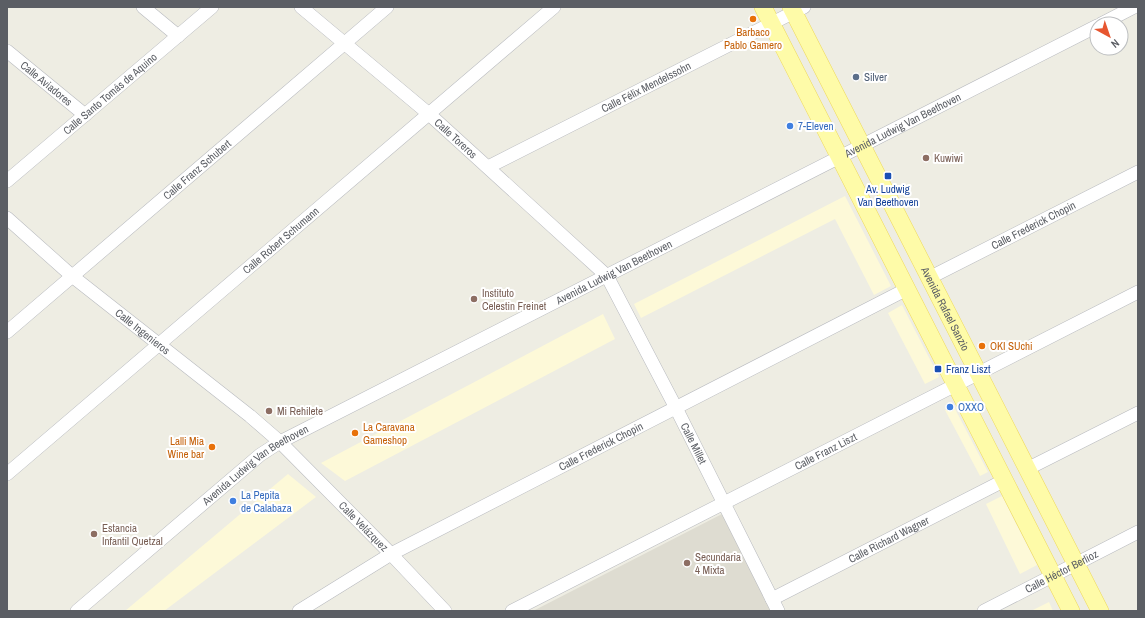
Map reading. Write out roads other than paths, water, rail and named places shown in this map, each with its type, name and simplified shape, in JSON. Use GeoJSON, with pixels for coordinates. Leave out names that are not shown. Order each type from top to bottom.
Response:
{"type":"FeatureCollection","features":[{"type":"Feature","properties":{"kind":"main road"},"geometry":{"type":"LineString","coordinates":[[763,7],[1071,611]]}},
{"type":"Feature","properties":{"kind":"main road","name":"Avenida Rafael Sanzio"},"geometry":{"type":"LineString","coordinates":[[796,9],[862,146],[1100,611]]}},
{"type":"Feature","properties":{"kind":"street"},"geometry":{"type":"LineString","coordinates":[[143,7],[178,36]]}},
{"type":"Feature","properties":{"kind":"street","name":"Calle Santo Tomás de Aquino"},"geometry":{"type":"LineString","coordinates":[[7,181],[212,7]]}},
{"type":"Feature","properties":{"kind":"street","name":"Calle Toreros"},"geometry":{"type":"LineString","coordinates":[[301,7],[429,114],[607,276]]}},
{"type":"Feature","properties":{"kind":"street","name":"Calle Franz Schubert"},"geometry":{"type":"LineString","coordinates":[[7,332],[387,7]]}},
{"type":"Feature","properties":{"kind":"street","name":"Calle Robert Schumann"},"geometry":{"type":"LineString","coordinates":[[7,474],[554,7]]}},
{"type":"Feature","properties":{"kind":"street"},"geometry":{"type":"LineString","coordinates":[[1117,16],[1134,7]]}},
{"type":"Feature","properties":{"kind":"street","name":"Calle Félix Mendelssohn"},"geometry":{"type":"LineString","coordinates":[[488,167],[772,23],[796,9]]}},
{"type":"Feature","properties":{"kind":"street","name":"Avenida Ludwig Van Beethoven"},"geometry":{"type":"LineString","coordinates":[[77,611],[90,607],[260,455],[280,442],[1089,30]]}},
{"type":"Feature","properties":{"kind":"street","name":"Calle Aviadores"},"geometry":{"type":"LineString","coordinates":[[7,52],[85,115]]}},
{"type":"Feature","properties":{"kind":"street","name":"Calle Frederick Chopin"},"geometry":{"type":"LineString","coordinates":[[929,278],[1138,172]]}},
{"type":"Feature","properties":{"kind":"street","name":"Calle Ingenieros"},"geometry":{"type":"LineString","coordinates":[[7,218],[72,276],[250,416],[280,442]]}},
{"type":"Feature","properties":{"kind":"street","name":"Calle Millet"},"geometry":{"type":"LineString","coordinates":[[607,276],[676,408],[778,611]]}},
{"type":"Feature","properties":{"kind":"street","name":"Calle Frederick Chopin"},"geometry":{"type":"LineString","coordinates":[[299,611],[391,554],[907,289]]}},
{"type":"Feature","properties":{"kind":"street","name":"Calle Franz Liszt"},"geometry":{"type":"LineString","coordinates":[[512,611],[1138,292]]}},
{"type":"Feature","properties":{"kind":"street"},"geometry":{"type":"LineString","coordinates":[[1027,469],[1138,413]]}},
{"type":"Feature","properties":{"kind":"street","name":"Calle Velázquez"},"geometry":{"type":"LineString","coordinates":[[280,442],[446,611]]}},
{"type":"Feature","properties":{"kind":"street","name":"Calle Richard Wagner"},"geometry":{"type":"LineString","coordinates":[[772,599],[1005,480]]}},
{"type":"Feature","properties":{"kind":"street","name":"Calle Héctor Berlioz"},"geometry":{"type":"LineString","coordinates":[[984,611],[1138,532]]}},
{"type":"Feature","properties":{"kind":"place","name":"Barbaco Pablo Gamero"},"geometry":{"type":"Point","coordinates":[753,19]}},
{"type":"Feature","properties":{"kind":"place","name":"Silver"},"geometry":{"type":"Point","coordinates":[856,77]}},
{"type":"Feature","properties":{"kind":"place","name":"7-Eleven"},"geometry":{"type":"Point","coordinates":[790,126]}},
{"type":"Feature","properties":{"kind":"place","name":"Kuwiwi"},"geometry":{"type":"Point","coordinates":[926,158]}},
{"type":"Feature","properties":{"kind":"place","name":"Av. Ludwig Van Beethoven"},"geometry":{"type":"Point","coordinates":[888,176]}},
{"type":"Feature","properties":{"kind":"place","name":"Instituto Celestin Freinet"},"geometry":{"type":"Point","coordinates":[474,299]}},
{"type":"Feature","properties":{"kind":"place","name":"OKI SUchi"},"geometry":{"type":"Point","coordinates":[982,346]}},
{"type":"Feature","properties":{"kind":"place","name":"Franz Liszt"},"geometry":{"type":"Point","coordinates":[938,369]}},
{"type":"Feature","properties":{"kind":"place","name":"OXXO"},"geometry":{"type":"Point","coordinates":[950,407]}},
{"type":"Feature","properties":{"kind":"place","name":"Mi Rehilete"},"geometry":{"type":"Point","coordinates":[269,411]}},
{"type":"Feature","properties":{"kind":"place","name":"La Caravana Gameshop"},"geometry":{"type":"Point","coordinates":[355,433]}},
{"type":"Feature","properties":{"kind":"place","name":"Lalli Mia Wine bar"},"geometry":{"type":"Point","coordinates":[212,447]}},
{"type":"Feature","properties":{"kind":"place","name":"La Pepita de Calabaza"},"geometry":{"type":"Point","coordinates":[233,501]}},
{"type":"Feature","properties":{"kind":"place","name":"Estancia Infantil Quetzal"},"geometry":{"type":"Point","coordinates":[94,534]}},
{"type":"Feature","properties":{"kind":"place","name":"Secundaria 4 Mixta"},"geometry":{"type":"Point","coordinates":[687,563]}}]}
